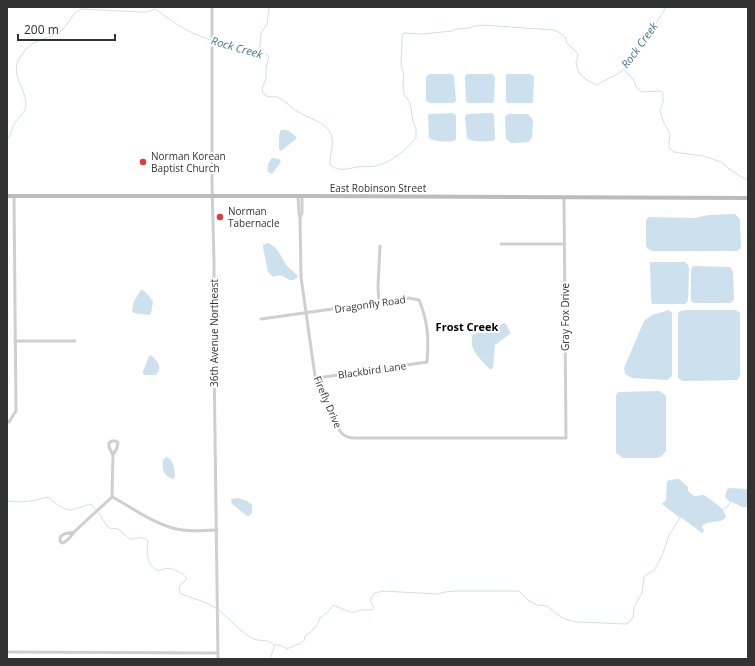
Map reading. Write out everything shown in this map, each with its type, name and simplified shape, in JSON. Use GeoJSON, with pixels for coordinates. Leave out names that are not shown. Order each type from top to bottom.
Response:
{"type":"FeatureCollection","features":[{"type":"Feature","properties":{"kind":"street","name":"36th Avenue Northeast"},"geometry":{"type":"LineString","coordinates":[[212,7],[212,196],[218,659]]}},
{"type":"Feature","properties":{"kind":"street","name":"East Robinson Street"},"geometry":{"type":"LineString","coordinates":[[7,196],[748,198]]}},
{"type":"Feature","properties":{"kind":"street"},"geometry":{"type":"LineString","coordinates":[[9,422],[16,411],[14,196]]}},
{"type":"Feature","properties":{"kind":"street","name":"Firefly Drive"},"geometry":{"type":"LineString","coordinates":[[300,196],[302,213],[300,218],[301,272],[314,371],[317,381],[342,435],[350,438],[566,438]]}},
{"type":"Feature","properties":{"kind":"street","name":"Gray Fox Drive"},"geometry":{"type":"LineString","coordinates":[[564,197],[566,438]]}},
{"type":"Feature","properties":{"kind":"street"},"geometry":{"type":"LineString","coordinates":[[500,244],[565,244]]}},
{"type":"Feature","properties":{"kind":"street"},"geometry":{"type":"LineString","coordinates":[[380,246],[378,287],[380,302]]}},
{"type":"Feature","properties":{"kind":"street","name":"Dragonfly Road"},"geometry":{"type":"LineString","coordinates":[[261,319],[409,298],[419,300],[428,334],[427,362]]}},
{"type":"Feature","properties":{"kind":"street"},"geometry":{"type":"LineString","coordinates":[[15,341],[75,340]]}},
{"type":"Feature","properties":{"kind":"street","name":"Blackbird Lane"},"geometry":{"type":"LineString","coordinates":[[317,381],[324,377],[427,362]]}},
{"type":"Feature","properties":{"kind":"street"},"geometry":{"type":"LineString","coordinates":[[74,532],[64,534],[60,537],[60,541],[62,543],[66,542],[74,532],[112,497],[114,455]]}},
{"type":"Feature","properties":{"kind":"street"},"geometry":{"type":"LineString","coordinates":[[112,497],[141,514],[174,529],[188,531],[217,530]]}},
{"type":"Feature","properties":{"kind":"street"},"geometry":{"type":"LineString","coordinates":[[7,652],[218,652]]}},
{"type":"Feature","properties":{"kind":"water"},"geometry":{"type":"Polygon","coordinates":[[[429,74],[452,74],[454,77],[456,101],[453,103],[430,103],[426,101],[426,77],[429,74]]]}},
{"type":"Feature","properties":{"kind":"water"},"geometry":{"type":"Polygon","coordinates":[[[467,74],[492,74],[495,77],[493,103],[468,103],[466,101],[465,76],[467,74]]]}},
{"type":"Feature","properties":{"kind":"water"},"geometry":{"type":"Polygon","coordinates":[[[507,74],[531,74],[534,77],[532,103],[508,103],[506,101],[507,74]]]}},
{"type":"Feature","properties":{"kind":"water"},"geometry":{"type":"Polygon","coordinates":[[[453,113],[456,115],[456,139],[454,141],[445,142],[429,138],[428,115],[453,113]]]}},
{"type":"Feature","properties":{"kind":"water"},"geometry":{"type":"Polygon","coordinates":[[[492,113],[494,115],[495,139],[493,141],[476,141],[467,138],[465,116],[467,114],[492,113]]]}},
{"type":"Feature","properties":{"kind":"water"},"geometry":{"type":"Polygon","coordinates":[[[508,114],[528,114],[533,120],[532,138],[528,142],[511,143],[506,139],[505,117],[508,114]]]}},
{"type":"Feature","properties":{"kind":"water"},"geometry":{"type":"Polygon","coordinates":[[[281,130],[285,130],[293,134],[296,139],[281,151],[279,149],[279,135],[281,130]]]}},
{"type":"Feature","properties":{"kind":"water"},"geometry":{"type":"Polygon","coordinates":[[[272,158],[279,159],[281,162],[272,174],[268,172],[268,168],[272,158]]]}},
{"type":"Feature","properties":{"kind":"water"},"geometry":{"type":"Polygon","coordinates":[[[735,214],[740,219],[741,248],[737,251],[652,251],[647,248],[646,220],[649,217],[695,218],[708,215],[735,214]]]}},
{"type":"Feature","properties":{"kind":"water"},"geometry":{"type":"Polygon","coordinates":[[[267,243],[277,250],[288,267],[298,276],[296,279],[290,280],[281,275],[273,277],[268,272],[263,247],[263,245],[267,243]]]}},
{"type":"Feature","properties":{"kind":"water"},"geometry":{"type":"Polygon","coordinates":[[[650,262],[685,262],[688,265],[688,301],[685,304],[652,304],[650,262]]]}},
{"type":"Feature","properties":{"kind":"water"},"geometry":{"type":"Polygon","coordinates":[[[693,266],[730,267],[733,272],[734,299],[731,303],[693,303],[691,300],[691,270],[693,266]]]}},
{"type":"Feature","properties":{"kind":"water"},"geometry":{"type":"Polygon","coordinates":[[[141,290],[149,296],[153,302],[151,313],[149,315],[132,312],[134,301],[141,290]]]}},
{"type":"Feature","properties":{"kind":"water"},"geometry":{"type":"Polygon","coordinates":[[[669,310],[672,313],[672,376],[667,380],[632,378],[625,374],[624,368],[644,321],[652,315],[669,310]]]}},
{"type":"Feature","properties":{"kind":"water"},"geometry":{"type":"Polygon","coordinates":[[[687,310],[736,310],[740,313],[740,375],[737,380],[683,381],[678,378],[678,313],[687,310]]]}},
{"type":"Feature","properties":{"kind":"water"},"geometry":{"type":"Polygon","coordinates":[[[505,323],[511,333],[495,345],[493,368],[491,370],[474,351],[472,345],[472,335],[505,323]]]}},
{"type":"Feature","properties":{"kind":"water"},"geometry":{"type":"Polygon","coordinates":[[[151,355],[158,362],[159,369],[156,375],[145,375],[143,372],[149,356],[151,355]]]}},
{"type":"Feature","properties":{"kind":"water"},"geometry":{"type":"Polygon","coordinates":[[[660,391],[666,396],[666,451],[661,457],[655,458],[623,458],[616,453],[616,395],[618,392],[660,391]]]}},
{"type":"Feature","properties":{"kind":"water"},"geometry":{"type":"Polygon","coordinates":[[[166,457],[171,460],[173,465],[175,476],[173,479],[167,476],[164,472],[163,460],[166,457]]]}},
{"type":"Feature","properties":{"kind":"water"},"geometry":{"type":"Polygon","coordinates":[[[679,479],[688,487],[688,491],[694,496],[704,495],[717,504],[723,510],[726,517],[721,521],[708,523],[702,526],[704,531],[702,533],[662,504],[666,500],[667,482],[669,480],[679,479]]]}},
{"type":"Feature","properties":{"kind":"water"},"geometry":{"type":"Polygon","coordinates":[[[729,488],[748,490],[748,507],[742,507],[730,502],[725,497],[729,488]]]}},
{"type":"Feature","properties":{"kind":"water"},"geometry":{"type":"Polygon","coordinates":[[[238,498],[247,501],[252,505],[252,513],[249,516],[232,504],[232,499],[238,498]]]}},
{"type":"Feature","properties":{"kind":"waterway"},"geometry":{"type":"LineString","coordinates":[[258,50],[260,46],[261,33],[267,24],[269,7]]}},
{"type":"Feature","properties":{"kind":"waterway","name":"Rock Creek"},"geometry":{"type":"LineString","coordinates":[[7,140],[14,124],[23,113],[26,106],[26,100],[16,71],[19,59],[26,49],[33,43],[55,35],[61,31],[74,14],[81,9],[141,12],[147,12],[155,9],[179,26],[207,39],[256,51],[258,50],[266,54],[269,58],[266,67],[266,78],[262,89],[263,93],[268,96],[280,98],[292,108],[324,125],[332,136],[330,165],[337,169],[343,169],[375,166],[387,162],[408,147],[416,138],[416,129],[410,103],[404,94],[404,75],[401,65],[402,35],[404,33],[423,34],[452,31],[482,25],[554,30],[566,38],[566,42],[577,53],[576,63],[579,73],[587,80],[597,85],[618,74],[626,67],[666,7]]}},
{"type":"Feature","properties":{"kind":"waterway"},"geometry":{"type":"LineString","coordinates":[[624,70],[633,79],[637,88],[642,92],[661,91],[663,93],[663,102],[660,111],[670,134],[669,148],[674,152],[703,156],[721,162],[748,181]]}},
{"type":"Feature","properties":{"kind":"waterway"},"geometry":{"type":"LineString","coordinates":[[7,501],[32,501],[48,497],[58,505],[70,510],[91,504],[96,510]]}},
{"type":"Feature","properties":{"kind":"waterway"},"geometry":{"type":"LineString","coordinates":[[722,510],[728,506],[730,502]]}},
{"type":"Feature","properties":{"kind":"waterway"},"geometry":{"type":"LineString","coordinates":[[98,512],[109,528],[118,529],[130,539],[146,539],[148,541],[148,559],[155,569],[159,571],[162,569],[174,570],[187,578],[179,586],[181,594],[216,608]]}},
{"type":"Feature","properties":{"kind":"waterway"},"geometry":{"type":"LineString","coordinates":[[219,610],[249,637],[267,641],[274,645],[280,645],[287,649],[304,641],[305,636],[314,629],[320,618],[329,611],[333,605],[350,612],[372,610],[374,608],[371,598],[375,593],[383,591],[437,594],[455,591],[519,591],[529,601],[537,605],[547,606],[562,618],[576,622],[627,624],[633,618],[634,607],[642,593],[644,577],[656,567],[663,553],[669,535],[680,518]]}},
{"type":"Feature","properties":{"kind":"waterway"},"geometry":{"type":"LineString","coordinates":[[271,659],[274,646]]}},
{"type":"Feature","properties":{"kind":"place","name":"Norman Korean Baptist Church"},"geometry":{"type":"Point","coordinates":[143,162]}},
{"type":"Feature","properties":{"kind":"place","name":"Norman Tabernacle"},"geometry":{"type":"Point","coordinates":[220,217]}},
{"type":"Feature","properties":{"kind":"district","name":"Frost Creek"},"geometry":{"type":"Point","coordinates":[467,326]}}]}
